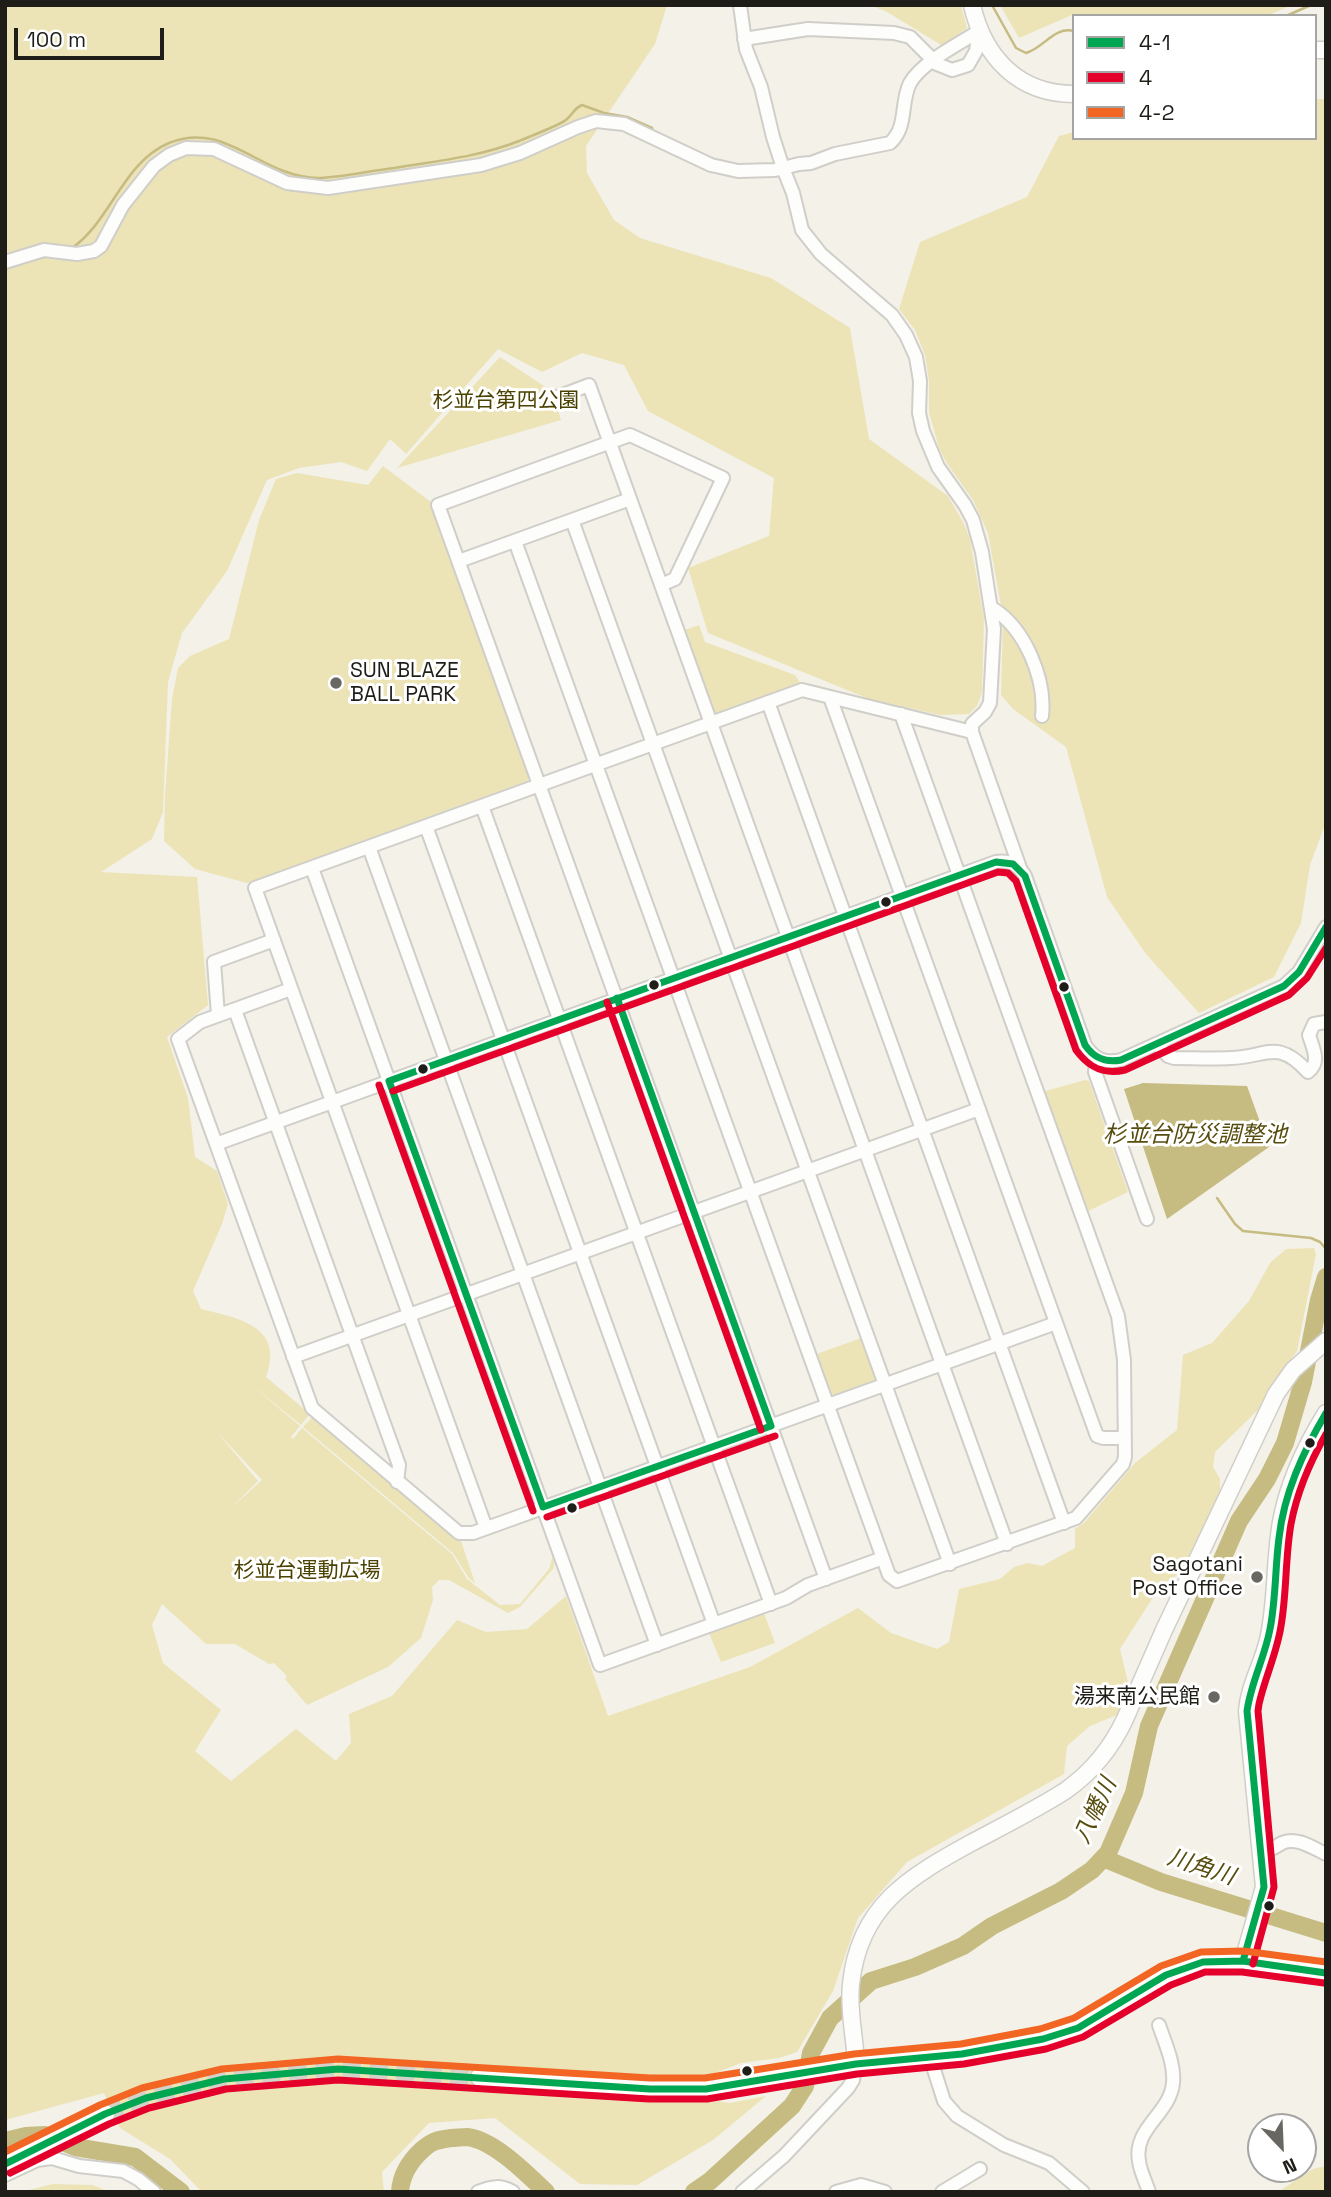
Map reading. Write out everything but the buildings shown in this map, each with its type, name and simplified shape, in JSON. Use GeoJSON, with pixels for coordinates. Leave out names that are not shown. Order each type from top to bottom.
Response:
{"type":"FeatureCollection","features":[{"type":"Feature","properties":{"kind":"highway"},"geometry":{"type":"LineString","coordinates":[[480,2077],[678,2090],[734,2085],[856,2064],[988,2050],[1061,2034],[1094,2020],[1154,1981],[1178,1969],[1203,1962],[1243,1961],[1326,1973]]}},
{"type":"Feature","properties":{"kind":"highway"},"geometry":{"type":"LineString","coordinates":[[5,2164],[105,2114]]}},
{"type":"Feature","properties":{"kind":"main road"},"geometry":{"type":"LineString","coordinates":[[972,5],[979,31],[996,59],[1013,75],[1044,90],[1072,94]]}},
{"type":"Feature","properties":{"kind":"main road"},"geometry":{"type":"LineString","coordinates":[[856,2064],[852,1980],[857,1956],[868,1928],[884,1903],[906,1882],[930,1865],[1065,1791],[1090,1771],[1110,1747],[1269,1408],[1287,1378],[1326,1341]]}},
{"type":"Feature","properties":{"kind":"main road"},"geometry":{"type":"LineString","coordinates":[[1243,1961],[1264,1887],[1247,1712],[1248,1694],[1268,1643],[1281,1522],[1297,1468],[1320,1436],[1326,1413]]}},
{"type":"Feature","properties":{"kind":"street"},"geometry":{"type":"LineString","coordinates":[[740,5],[744,39],[763,94],[779,169],[791,185],[799,221],[807,239],[892,315],[912,346],[920,381],[919,413],[923,431],[937,467],[973,520],[982,552],[995,629],[992,694],[985,712],[972,724],[972,732],[1086,1045],[1096,1058],[1113,1062],[1284,986],[1299,972],[1326,927]]}},
{"type":"Feature","properties":{"kind":"street"},"geometry":{"type":"LineString","coordinates":[[744,39],[807,29],[894,33],[909,37],[933,61],[952,70],[968,65],[973,59],[979,31]]}},
{"type":"Feature","properties":{"kind":"street"},"geometry":{"type":"LineString","coordinates":[[5,262],[44,250],[77,254],[94,251],[106,239],[125,203],[154,166],[169,155],[187,149],[214,149],[287,183],[328,188],[481,165],[520,153],[587,124],[606,121],[624,124],[718,167],[738,171],[779,169],[890,143],[901,126],[909,85],[920,71],[979,31]]}},
{"type":"Feature","properties":{"kind":"street"},"geometry":{"type":"LineString","coordinates":[[552,399],[589,386],[1007,1544]]}},
{"type":"Feature","properties":{"kind":"street"},"geometry":{"type":"LineString","coordinates":[[661,585],[675,579],[723,478],[630,435],[438,505],[826,1579]]}},
{"type":"Feature","properties":{"kind":"street"},"geometry":{"type":"LineString","coordinates":[[459,561],[630,499]]}},
{"type":"Feature","properties":{"kind":"street"},"geometry":{"type":"LineString","coordinates":[[572,520],[950,1564]]}},
{"type":"Feature","properties":{"kind":"street"},"geometry":{"type":"LineString","coordinates":[[515,541],[889,1575],[897,1581],[1007,1544],[1080,1515],[1123,1464],[1125,1457],[1123,1346],[1118,1316],[901,714]]}},
{"type":"Feature","properties":{"kind":"street"},"geometry":{"type":"LineString","coordinates":[[992,608],[1010,621],[1021,636],[1042,686],[1042,716]]}},
{"type":"Feature","properties":{"kind":"street"},"geometry":{"type":"LineString","coordinates":[[486,1528],[255,888],[802,690],[972,732]]}},
{"type":"Feature","properties":{"kind":"street"},"geometry":{"type":"LineString","coordinates":[[830,697],[1097,1436],[1125,1438]]}},
{"type":"Feature","properties":{"kind":"street"},"geometry":{"type":"LineString","coordinates":[[768,702],[1064,1523]]}},
{"type":"Feature","properties":{"kind":"street"},"geometry":{"type":"LineString","coordinates":[[482,806],[771,1604]]}},
{"type":"Feature","properties":{"kind":"street"},"geometry":{"type":"LineString","coordinates":[[426,827],[714,1624]]}},
{"type":"Feature","properties":{"kind":"street"},"geometry":{"type":"LineString","coordinates":[[369,847],[657,1645]]}},
{"type":"Feature","properties":{"kind":"street"},"geometry":{"type":"LineString","coordinates":[[216,1144],[959,875],[1004,861],[1020,868]]}},
{"type":"Feature","properties":{"kind":"street"},"geometry":{"type":"LineString","coordinates":[[312,868],[600,1665],[790,1597],[804,1587],[883,1558]]}},
{"type":"Feature","properties":{"kind":"street"},"geometry":{"type":"LineString","coordinates":[[218,1015],[214,962],[274,940]]}},
{"type":"Feature","properties":{"kind":"street"},"geometry":{"type":"LineString","coordinates":[[291,989],[200,1022],[178,1039],[313,1411],[460,1533],[466,1534],[486,1528],[1056,1323]]}},
{"type":"Feature","properties":{"kind":"street"},"geometry":{"type":"LineString","coordinates":[[234,1010],[399,1465],[397,1482]]}},
{"type":"Feature","properties":{"kind":"street"},"geometry":{"type":"LineString","coordinates":[[1157,1044],[1168,1056],[1174,1058],[1234,1058],[1270,1051],[1286,1054],[1308,1072],[1314,1068],[1316,1058],[1308,1035],[1314,1024],[1326,1022]]}},
{"type":"Feature","properties":{"kind":"street"},"geometry":{"type":"LineString","coordinates":[[1096,1058],[1095,1072],[1147,1219]]}},
{"type":"Feature","properties":{"kind":"street"},"geometry":{"type":"LineString","coordinates":[[293,1357],[979,1109]]}},
{"type":"Feature","properties":{"kind":"street"},"geometry":{"type":"LineString","coordinates":[[1262,1852],[1286,1840],[1298,1841],[1326,1854]]}},
{"type":"Feature","properties":{"kind":"street"},"geometry":{"type":"LineString","coordinates":[[1149,2192],[1139,2161],[1140,2139],[1168,2099],[1174,2072],[1159,2025]]}},
{"type":"Feature","properties":{"kind":"street"},"geometry":{"type":"LineString","coordinates":[[930,2057],[944,2101],[957,2116],[1004,2145],[1049,2163],[1083,2192]]}},
{"type":"Feature","properties":{"kind":"street"},"geometry":{"type":"LineString","coordinates":[[742,2192],[784,2156],[848,2088],[853,2080],[856,2064]]}},
{"type":"Feature","properties":{"kind":"street"},"geometry":{"type":"LineString","coordinates":[[5,2175],[37,2160],[52,2158],[79,2166],[123,2171],[154,2192]]}},
{"type":"Feature","properties":{"kind":"street"},"geometry":{"type":"LineString","coordinates":[[942,2192],[980,2169]]}},
{"type":"Feature","properties":{"kind":"street"},"geometry":{"type":"LineString","coordinates":[[836,2192],[861,2185],[885,2192]]}},
{"type":"Feature","properties":{"kind":"street"},"geometry":{"type":"LineString","coordinates":[[478,2192],[491,2187],[504,2187],[513,2192]]}},
{"type":"Feature","properties":{"kind":"green space","name":"杉並台運動広場"},"geometry":{"type":"Polygon","coordinates":[[[5,5],[667,5],[655,44],[586,146],[587,173],[614,220],[640,238],[771,278],[850,328],[869,439],[948,496],[970,539],[984,619],[982,692],[977,706],[969,714],[940,715],[869,699],[708,633],[688,568],[769,536],[774,478],[648,411],[624,365],[582,353],[542,372],[498,349],[406,454],[390,439],[367,471],[341,462],[299,468],[267,480],[227,571],[182,633],[168,682],[163,812],[152,839],[101,872],[197,877],[208,1005],[167,1037],[188,1098],[195,1157],[217,1171],[228,1204],[193,1291],[201,1309],[243,1321],[264,1335],[269,1346],[270,1360],[266,1377],[310,1414],[301,1425],[249,1383],[300,1426],[291,1437],[293,1439],[302,1428],[452,1554],[467,1579],[500,1605],[520,1604],[549,1569],[554,1552],[556,1559],[553,1569],[520,1607],[508,1613],[449,1580],[439,1580],[432,1587],[433,1600],[421,1638],[388,1667],[307,1705],[285,1679],[287,1676],[274,1663],[269,1664],[235,1644],[206,1644],[162,1604],[152,1625],[163,1663],[221,1710],[195,1751],[231,1781],[296,1729],[336,1761],[351,1743],[349,1714],[392,1696],[457,1620],[486,1632],[527,1629],[566,1596],[608,1716],[750,1667],[858,1608],[891,1633],[937,1649],[949,1642],[959,1589],[1000,1579],[1014,1567],[1028,1563],[1042,1566],[1075,1548],[1075,1529],[1084,1523],[1135,1463],[1177,1430],[1183,1355],[1212,1343],[1249,1301],[1270,1263],[1286,1249],[1314,1248],[1316,1254],[1297,1351],[1260,1408],[1215,1452],[1213,1467],[1220,1479],[1220,1496],[1180,1573],[1157,1591],[1120,1649],[1129,1687],[1117,1715],[1090,1726],[1067,1746],[1064,1774],[907,1862],[858,1918],[833,1991],[797,2052],[779,2058],[741,2063],[692,2082],[687,2097],[730,2103],[766,2096],[713,2140],[637,2185],[580,2184],[495,2118],[429,2123],[382,2172],[384,2192],[202,2192],[170,2159],[120,2128],[104,2093],[5,2120],[5,5]],[[217,1432],[258,1481],[231,1508],[262,1480],[217,1432]]]}},
{"type":"Feature","properties":{"kind":"green space"},"geometry":{"type":"Polygon","coordinates":[[[870,5],[961,5],[967,28],[943,46],[887,12],[870,5]]]}},
{"type":"Feature","properties":{"kind":"green space"},"geometry":{"type":"Polygon","coordinates":[[[1000,5],[1292,5],[1271,14],[1072,14],[1019,38],[1000,5]]]}},
{"type":"Feature","properties":{"kind":"green space"},"geometry":{"type":"Polygon","coordinates":[[[1317,99],[1326,99],[1326,822],[1310,865],[1301,923],[1274,977],[1199,1013],[1146,954],[1107,897],[1066,747],[1013,709],[1001,695],[1003,617],[988,533],[973,500],[939,448],[929,412],[929,381],[925,355],[915,330],[899,309],[920,242],[1027,197],[1059,136],[1072,133],[1072,140],[1317,140],[1317,99]]]}},
{"type":"Feature","properties":{"kind":"green space","name":"杉並台第四公園"},"geometry":{"type":"Polygon","coordinates":[[[500,357],[550,390],[545,392],[551,409],[557,407],[561,420],[397,468],[500,357]]]}},
{"type":"Feature","properties":{"kind":"green space","name":"SUN BLAZE BALL PARK"},"geometry":{"type":"Polygon","coordinates":[[[383,466],[431,502],[530,775],[527,781],[247,883],[195,869],[164,841],[172,699],[178,668],[190,656],[229,639],[259,520],[276,479],[297,473],[368,485],[383,466]]]}},
{"type":"Feature","properties":{"kind":"green space"},"geometry":{"type":"Polygon","coordinates":[[[699,625],[705,642],[795,675],[802,686],[798,685],[718,714],[710,710],[682,631],[699,625]]]}},
{"type":"Feature","properties":{"kind":"green space"},"geometry":{"type":"Polygon","coordinates":[[[1089,1081],[1128,1192],[1086,1212],[1042,1092],[1089,1081]]]}},
{"type":"Feature","properties":{"kind":"green space"},"geometry":{"type":"Polygon","coordinates":[[[864,1337],[877,1374],[873,1382],[836,1396],[828,1392],[814,1355],[864,1337]]]}},
{"type":"Feature","properties":{"kind":"green space"},"geometry":{"type":"Polygon","coordinates":[[[313,1416],[461,1541],[475,1583],[453,1553],[303,1427],[313,1416]]]}},
{"type":"Feature","properties":{"kind":"green space"},"geometry":{"type":"Polygon","coordinates":[[[764,1613],[775,1643],[721,1662],[709,1633],[764,1613]]]}},
{"type":"Feature","properties":{"kind":"green space"},"geometry":{"type":"Polygon","coordinates":[[[1326,2166],[1326,2192],[1278,2192],[1292,2183],[1317,2183],[1317,2168],[1326,2166]]]}},
{"type":"Feature","properties":{"kind":"green space"},"geometry":{"type":"Polygon","coordinates":[[[53,2184],[92,2185],[111,2192],[21,2192],[53,2184]]]}},
{"type":"Feature","properties":{"kind":"water","name":"杉並台防災調整池"},"geometry":{"type":"Polygon","coordinates":[[[1143,1083],[1247,1086],[1269,1147],[1167,1219],[1124,1089],[1143,1083]]]}},
{"type":"Feature","properties":{"kind":"waterway","name":"八幡川"},"geometry":{"type":"LineString","coordinates":[[992,5],[1016,48],[1026,53],[1055,34],[1072,31]]}},
{"type":"Feature","properties":{"kind":"waterway","name":"八幡川"},"geometry":{"type":"LineString","coordinates":[[1291,14],[1311,5]]}},
{"type":"Feature","properties":{"kind":"waterway"},"geometry":{"type":"LineString","coordinates":[[72,248],[97,223],[140,164],[169,143],[189,138],[208,138],[227,144],[280,170],[299,176],[320,178],[441,161],[488,151],[558,124],[582,105],[627,117],[658,133]]}},
{"type":"Feature","properties":{"kind":"waterway"},"geometry":{"type":"LineString","coordinates":[[340,192],[465,173]]}},
{"type":"Feature","properties":{"kind":"waterway"},"geometry":{"type":"LineString","coordinates":[[256,175],[278,186]]}},
{"type":"Feature","properties":{"kind":"waterway"},"geometry":{"type":"LineString","coordinates":[[291,190],[323,193]]}},
{"type":"Feature","properties":{"kind":"waterway"},"geometry":{"type":"LineString","coordinates":[[32,260],[49,256]]}},
{"type":"Feature","properties":{"kind":"waterway"},"geometry":{"type":"LineString","coordinates":[[1217,1198],[1243,1231],[1311,1238],[1326,1249]]}},
{"type":"Feature","properties":{"kind":"waterway","name":"八幡川"},"geometry":{"type":"LineString","coordinates":[[694,2192],[710,2181],[792,2106],[805,2086],[811,2053],[830,2018],[871,1981],[915,1967],[963,1946],[992,1926],[1061,1891],[1092,1870],[1108,1853],[1134,1793],[1149,1726],[1239,1521],[1267,1479],[1285,1443],[1303,1382],[1326,1277]]}},
{"type":"Feature","properties":{"kind":"waterway","name":"川角川"},"geometry":{"type":"LineString","coordinates":[[1103,1858],[1161,1882],[1326,1933]]}},
{"type":"Feature","properties":{"kind":"waterway","name":"八幡川"},"geometry":{"type":"LineString","coordinates":[[5,2141],[45,2135],[75,2147],[135,2157],[181,2192]]}},
{"type":"Feature","properties":{"kind":"waterway","name":"八幡川"},"geometry":{"type":"LineString","coordinates":[[400,2192],[407,2169],[426,2147],[438,2140],[467,2137],[477,2139],[499,2151],[546,2192]]}},
{"type":"Feature","properties":{"kind":"tunnel"},"geometry":{"type":"LineString","coordinates":[[105,2114],[190,2088],[276,2073],[347,2069],[480,2077]]}},
{"type":"Feature","properties":{"kind":"transit line","name":"4-1"},"geometry":{"type":"LineString","coordinates":[[389,1081],[996,862],[1013,864],[1025,876],[1085,1045],[1092,1053],[1105,1060],[1121,1060],[1284,986],[1299,972],[1326,927]]}},
{"type":"Feature","properties":{"kind":"transit line","name":"4"},"geometry":{"type":"LineString","coordinates":[[393,1091],[998,872],[1008,873],[1016,881],[1076,1050],[1092,1066],[1104,1071],[1125,1070],[1289,995],[1307,978],[1326,948]]}},
{"type":"Feature","properties":{"kind":"transit line","name":"4-1"},"geometry":{"type":"LineString","coordinates":[[617,998],[771,1426]]}},
{"type":"Feature","properties":{"kind":"transit line","name":"4"},"geometry":{"type":"LineString","coordinates":[[607,1002],[761,1430]]}},
{"type":"Feature","properties":{"kind":"transit line","name":"4-1"},"geometry":{"type":"LineString","coordinates":[[389,1081],[543,1507]]}},
{"type":"Feature","properties":{"kind":"transit line","name":"4"},"geometry":{"type":"LineString","coordinates":[[379,1085],[533,1511]]}},
{"type":"Feature","properties":{"kind":"transit line","name":"4-1"},"geometry":{"type":"LineString","coordinates":[[1243,1961],[1264,1887],[1247,1711],[1270,1629],[1285,1505],[1302,1458],[1326,1413]]}},
{"type":"Feature","properties":{"kind":"transit line","name":"4-1"},"geometry":{"type":"LineString","coordinates":[[543,1507],[771,1426]]}},
{"type":"Feature","properties":{"kind":"transit line","name":"4"},"geometry":{"type":"LineString","coordinates":[[1253,1964],[1274,1887],[1258,1711],[1281,1626],[1289,1537],[1294,1512],[1305,1478],[1326,1434]]}},
{"type":"Feature","properties":{"kind":"transit line","name":"4"},"geometry":{"type":"LineString","coordinates":[[547,1517],[775,1436]]}},
{"type":"Feature","properties":{"kind":"transit line","name":"4-2"},"geometry":{"type":"LineString","coordinates":[[5,2152],[100,2105],[142,2088],[222,2069],[338,2059],[650,2078],[705,2078],[854,2054],[961,2044],[1040,2029],[1074,2018],[1161,1966],[1201,1952],[1244,1951],[1326,1962]]}},
{"type":"Feature","properties":{"kind":"transit line","name":"4-1"},"geometry":{"type":"LineString","coordinates":[[5,2164],[105,2114],[146,2098],[224,2079],[338,2069],[650,2089],[706,2089],[856,2064],[962,2054],[1043,2039],[1078,2028],[1166,1975],[1203,1962],[1243,1961],[1326,1973]]}},
{"type":"Feature","properties":{"kind":"transit line","name":"4"},"geometry":{"type":"LineString","coordinates":[[10,2173],[109,2124],[149,2108],[226,2089],[338,2080],[649,2099],[707,2099],[857,2074],[964,2064],[1046,2049],[1083,2037],[1171,1985],[1205,1972],[1242,1972],[1324,1983]]}},
{"type":"Feature","properties":{"kind":"place","name":"SUN BLAZE BALL PARK"},"geometry":{"type":"Point","coordinates":[336,683]}},
{"type":"Feature","properties":{"kind":"place","name":"Sagotani Post Office"},"geometry":{"type":"Point","coordinates":[1257,1577]}},
{"type":"Feature","properties":{"kind":"place","name":"湯来南公民館"},"geometry":{"type":"Point","coordinates":[1214,1697]}}]}
